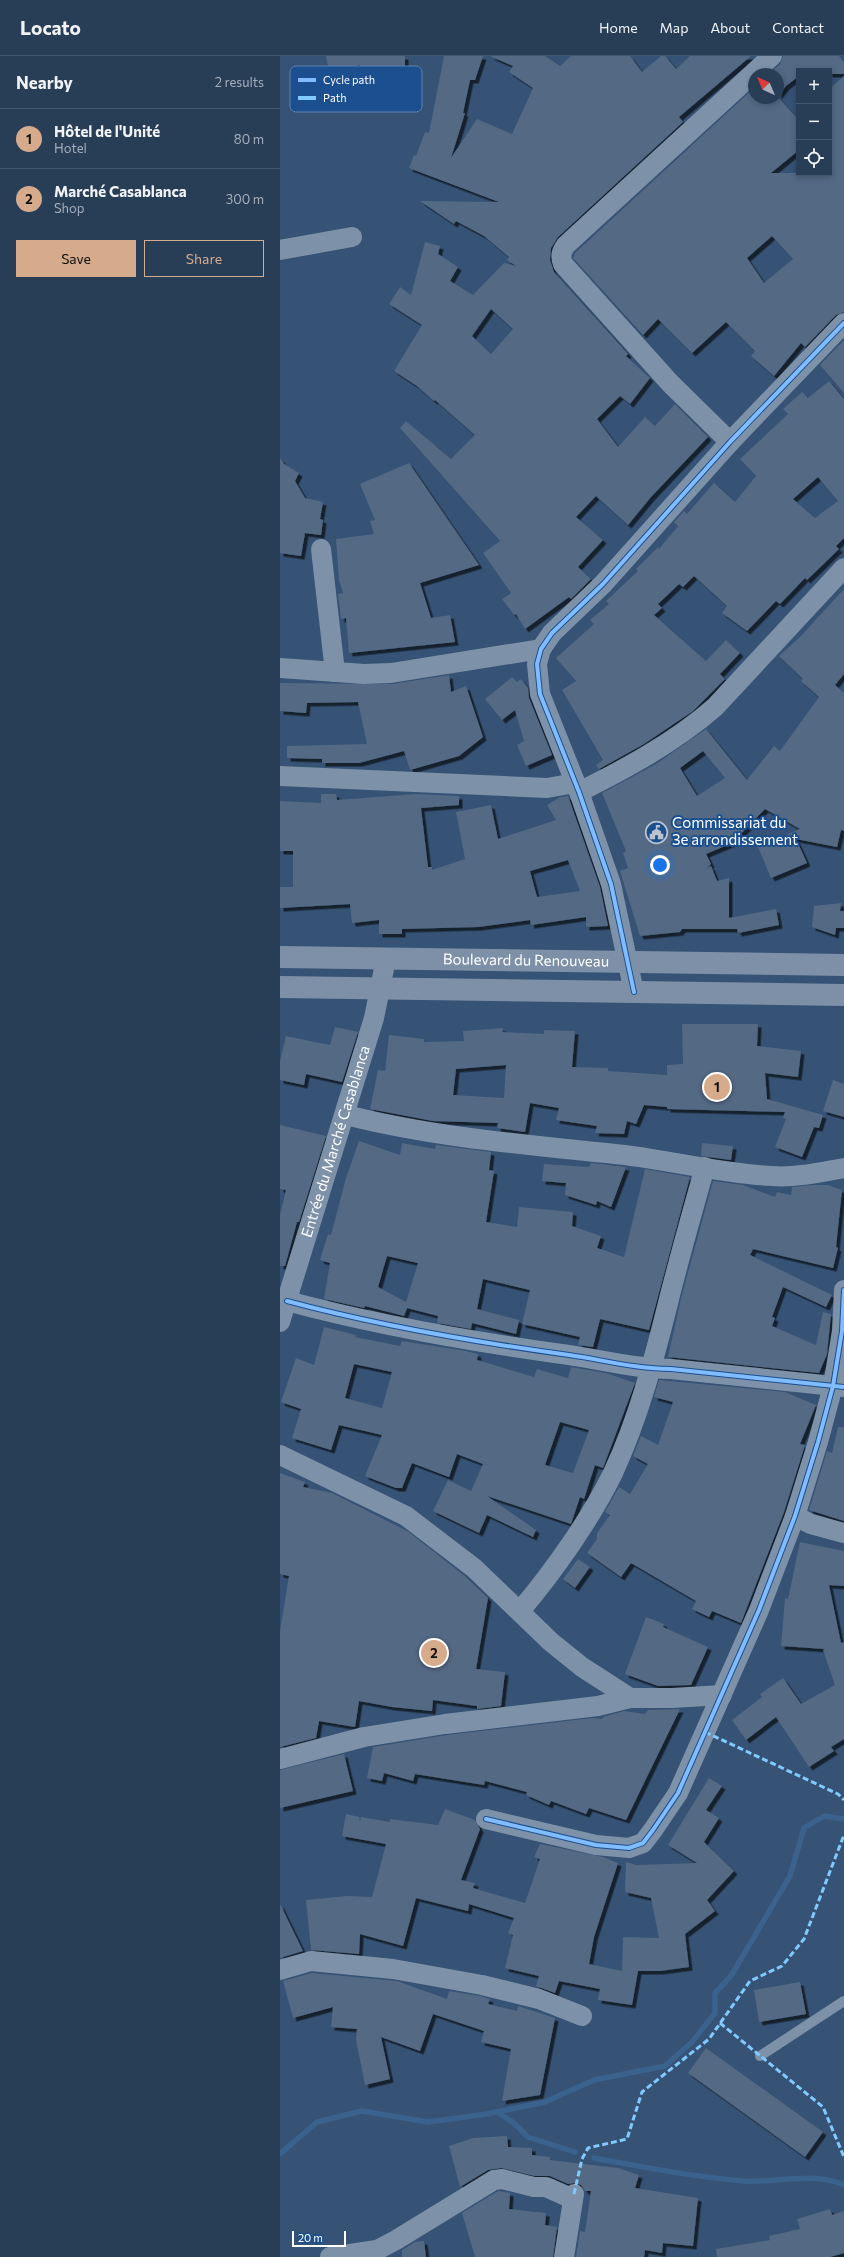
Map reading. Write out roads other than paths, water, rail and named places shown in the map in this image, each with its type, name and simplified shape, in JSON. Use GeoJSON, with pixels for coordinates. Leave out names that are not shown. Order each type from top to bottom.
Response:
{"type":"FeatureCollection","features":[{"type":"Feature","properties":{"kind":"highway","name":"Boulevard du Renouveau"},"geometry":{"type":"LineString","coordinates":[[280,957],[844,965]]}},
{"type":"Feature","properties":{"kind":"highway","name":"Boulevard du Renouveau"},"geometry":{"type":"LineString","coordinates":[[280,987],[380,987],[844,995]]}},
{"type":"Feature","properties":{"kind":"street"},"geometry":{"type":"LineString","coordinates":[[730,442],[670,383],[563,264],[561,258],[566,245],[772,56]]}},
{"type":"Feature","properties":{"kind":"street"},"geometry":{"type":"LineString","coordinates":[[280,250],[352,238]]}},
{"type":"Feature","properties":{"kind":"street"},"geometry":{"type":"LineString","coordinates":[[634,992],[611,884],[577,788],[540,694],[538,664],[541,649],[552,633],[603,584],[730,442],[844,323]]}},
{"type":"Feature","properties":{"kind":"street"},"geometry":{"type":"LineString","coordinates":[[321,549],[335,672]]}},
{"type":"Feature","properties":{"kind":"street"},"geometry":{"type":"LineString","coordinates":[[280,776],[547,788],[577,788],[659,748],[694,725],[715,707],[844,568]]}},
{"type":"Feature","properties":{"kind":"street"},"geometry":{"type":"LineString","coordinates":[[280,668],[364,674],[416,670],[541,649]]}},
{"type":"Feature","properties":{"kind":"street","name":"Entrée du Marché Casablanca"},"geometry":{"type":"LineString","coordinates":[[280,1322],[346,1115],[374,1018],[386,959]]}},
{"type":"Feature","properties":{"kind":"street"},"geometry":{"type":"LineString","coordinates":[[346,1115],[383,1125],[500,1142],[626,1155],[772,1176],[817,1173],[844,1168]]}},
{"type":"Feature","properties":{"kind":"street"},"geometry":{"type":"LineString","coordinates":[[520,1611],[547,1578],[589,1514],[612,1475],[631,1432],[650,1369],[705,1167]]}},
{"type":"Feature","properties":{"kind":"street"},"geometry":{"type":"LineString","coordinates":[[486,1819],[596,1845],[629,1848],[643,1843],[678,1793],[759,1610],[795,1516],[818,1442],[838,1387],[844,1290]]}},
{"type":"Feature","properties":{"kind":"street"},"geometry":{"type":"LineString","coordinates":[[287,1301],[352,1318],[471,1342],[589,1358],[650,1369],[671,1369],[838,1387]]}},
{"type":"Feature","properties":{"kind":"street"},"geometry":{"type":"LineString","coordinates":[[280,1455],[406,1516],[474,1568],[551,1642],[582,1667],[630,1698]]}},
{"type":"Feature","properties":{"kind":"street"},"geometry":{"type":"LineString","coordinates":[[795,1516],[811,1524],[844,1533]]}},
{"type":"Feature","properties":{"kind":"street"},"geometry":{"type":"LineString","coordinates":[[280,1759],[364,1737],[445,1724],[598,1706],[630,1698],[672,1698],[722,1695]]}},
{"type":"Feature","properties":{"kind":"street"},"geometry":{"type":"LineString","coordinates":[[280,1970],[311,1961],[392,1969],[482,1985],[539,1999],[582,2016]]}},
{"type":"Feature","properties":{"kind":"street"},"geometry":{"type":"LineString","coordinates":[[330,2257],[377,2250],[494,2180],[502,2179],[534,2187],[546,2187],[574,2197],[564,2257]]}},
{"type":"Feature","properties":{"kind":"lane"},"geometry":{"type":"LineString","coordinates":[[760,2056],[844,2001]]}},
{"type":"Feature","properties":{"kind":"waterway"},"geometry":{"type":"LineString","coordinates":[[280,2154],[317,2122],[362,2111],[428,2122],[487,2114],[545,2102],[594,2080],[665,2066],[692,2042],[715,2013],[715,1993],[731,1976],[790,1876],[804,1828],[824,1816],[844,1819]]}},
{"type":"Feature","properties":{"kind":"waterway"},"geometry":{"type":"LineString","coordinates":[[497,2112],[514,2123],[528,2137],[575,2152]]}},
{"type":"Feature","properties":{"kind":"waterway"},"geometry":{"type":"LineString","coordinates":[[594,2158],[706,2177],[744,2181],[808,2178],[832,2181],[844,2185]]}},
{"type":"Feature","properties":{"kind":"place","name":"Commissariat du 3e arrondissement"},"geometry":{"type":"Point","coordinates":[656,832]}},
{"type":"Feature","properties":{"kind":"place","name":"Hôtel de l'Unité"},"geometry":{"type":"Point","coordinates":[717,1087]}},
{"type":"Feature","properties":{"kind":"place","name":"Marché Casablanca"},"geometry":{"type":"Point","coordinates":[434,1653]}}]}
